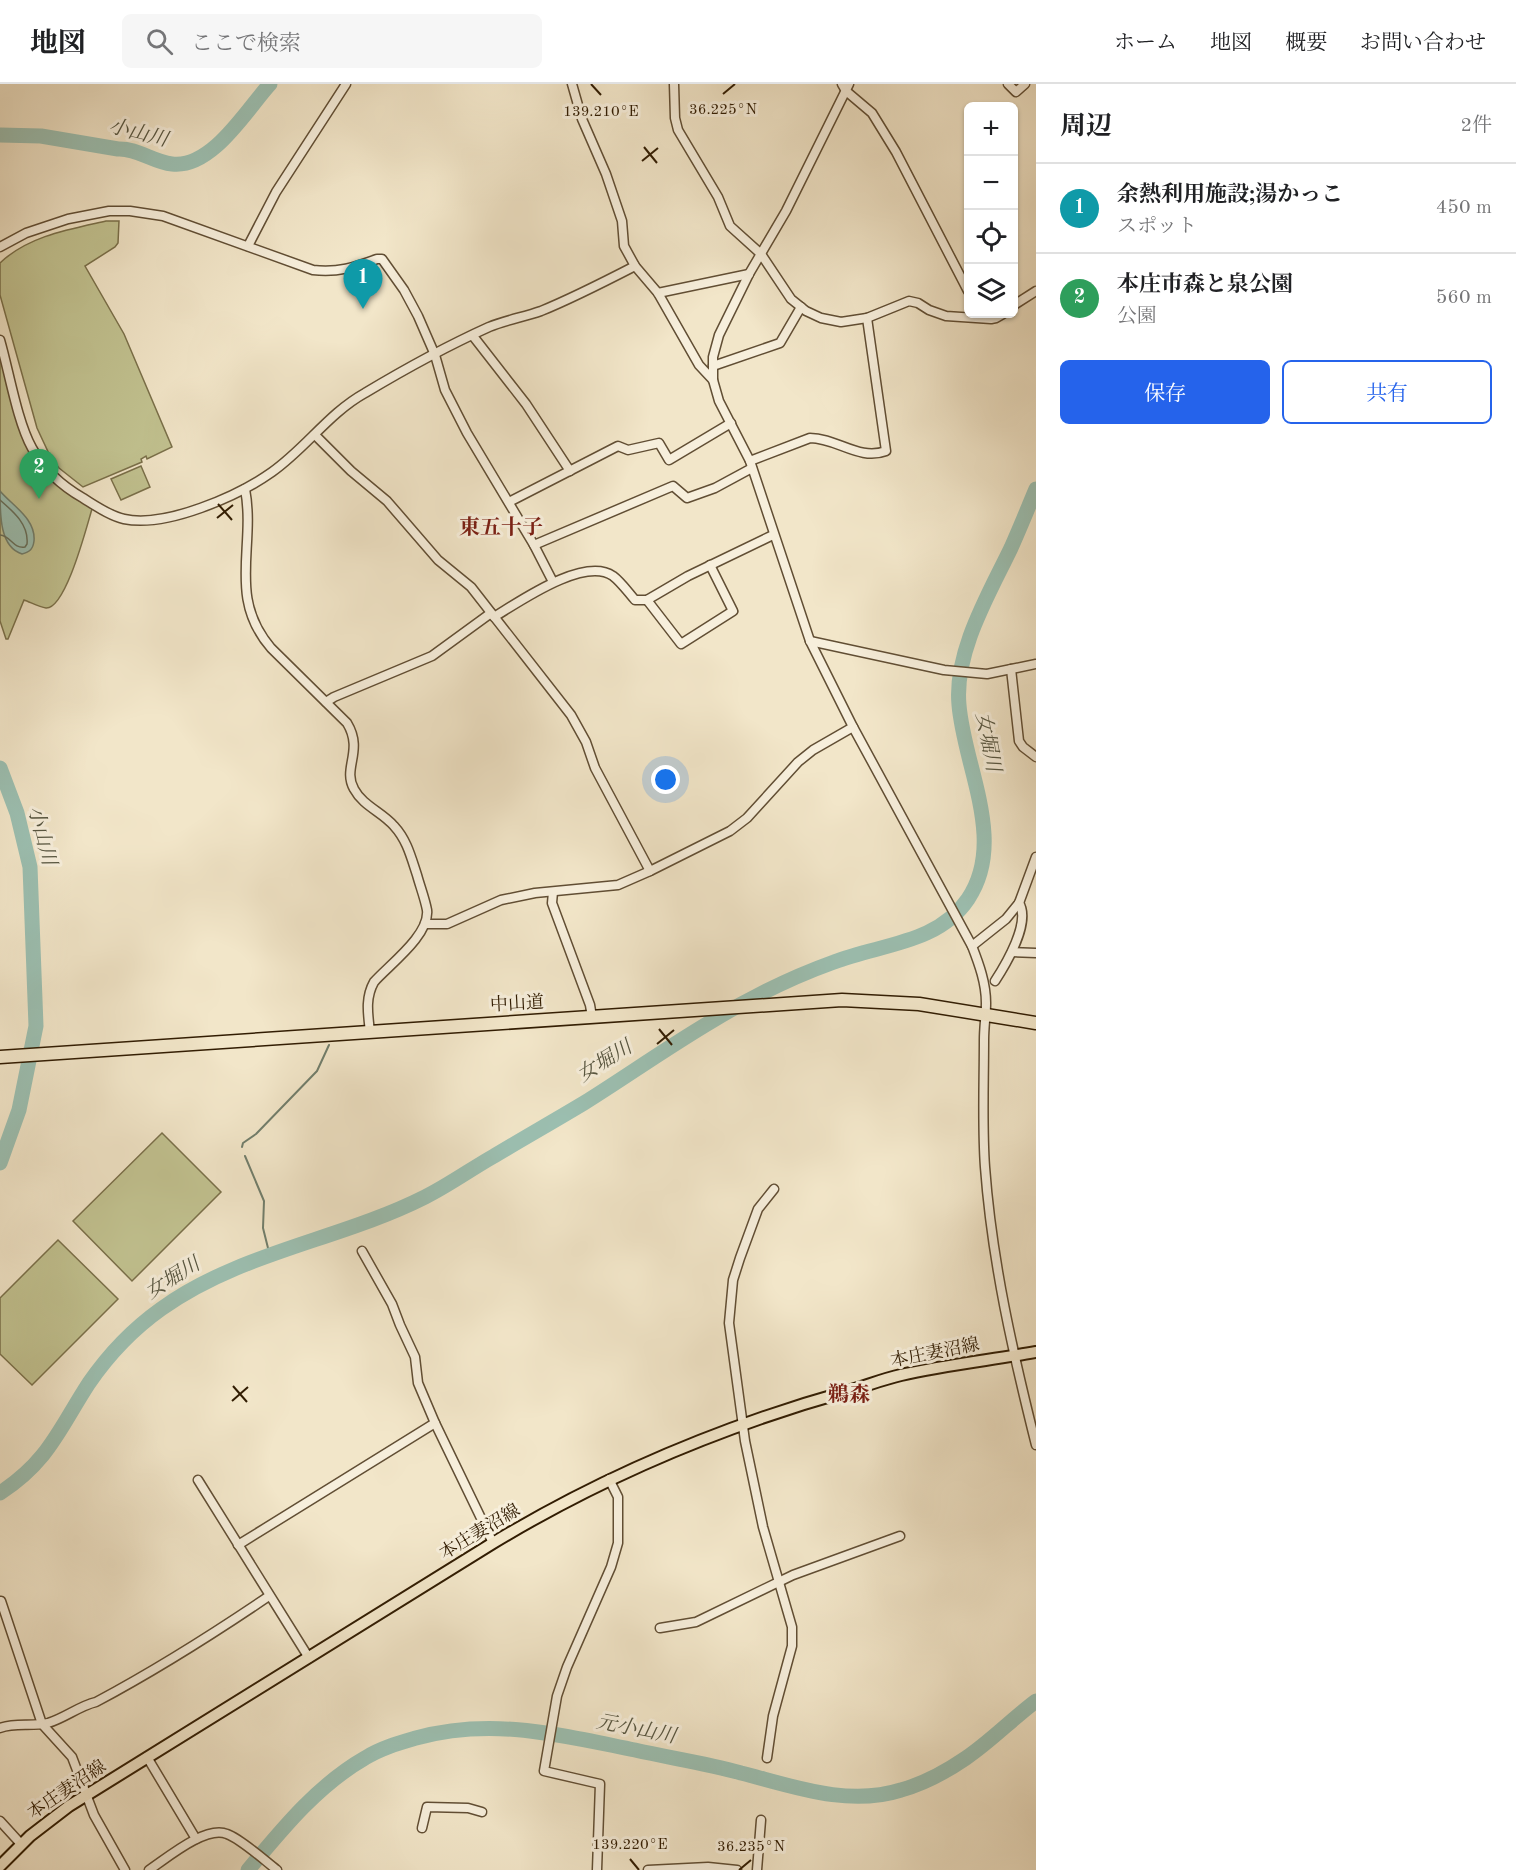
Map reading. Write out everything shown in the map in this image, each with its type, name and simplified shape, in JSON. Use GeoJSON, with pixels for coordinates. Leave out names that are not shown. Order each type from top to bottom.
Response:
{"type":"FeatureCollection","features":[{"type":"Feature","properties":{"kind":"highway","name":"中山道"},"geometry":{"type":"LineString","coordinates":[[0,1057],[842,1000],[919,1004],[1036,1023]]}},
{"type":"Feature","properties":{"kind":"main road","name":"本庄妻沼線"},"geometry":{"type":"LineString","coordinates":[[0,1866],[21,1844],[53,1817],[86,1795],[530,1521],[609,1479],[789,1407],[900,1375],[1036,1352]]}},
{"type":"Feature","properties":{"kind":"street"},"geometry":{"type":"LineString","coordinates":[[248,246],[276,192],[346,84]]}},
{"type":"Feature","properties":{"kind":"street"},"geometry":{"type":"LineString","coordinates":[[572,84],[579,110],[619,212],[624,246],[635,266],[658,293],[699,365],[713,380]]}},
{"type":"Feature","properties":{"kind":"street"},"geometry":{"type":"LineString","coordinates":[[674,84],[675,118],[684,144],[718,197],[730,226],[761,254],[791,299],[821,318],[841,322],[867,318],[909,302],[918,303],[945,316],[964,316]]}},
{"type":"Feature","properties":{"kind":"street"},"geometry":{"type":"LineString","coordinates":[[1008,84],[1016,92],[1025,84]]}},
{"type":"Feature","properties":{"kind":"street"},"geometry":{"type":"LineString","coordinates":[[964,281],[896,152],[872,113],[846,86],[786,211],[749,274],[719,335],[713,357],[713,380],[719,401],[751,465],[810,641],[853,727],[972,946],[983,981],[985,1164],[998,1275],[1013,1356],[1036,1445]]}},
{"type":"Feature","properties":{"kind":"street"},"geometry":{"type":"LineString","coordinates":[[0,248],[26,232],[53,223],[84,215],[118,211],[163,216],[285,261],[329,272],[344,271],[382,259],[408,297],[435,355],[445,390],[475,447],[534,545],[553,582]]}},
{"type":"Feature","properties":{"kind":"street"},"geometry":{"type":"LineString","coordinates":[[0,340],[24,431],[32,448],[51,474],[80,496],[114,515],[123,519],[142,520],[201,508],[221,501],[275,470],[344,406],[473,336],[501,323],[544,309],[635,266]]}},
{"type":"Feature","properties":{"kind":"street"},"geometry":{"type":"LineString","coordinates":[[658,293],[749,274]]}},
{"type":"Feature","properties":{"kind":"street"},"geometry":{"type":"LineString","coordinates":[[1018,302],[1036,291]]}},
{"type":"Feature","properties":{"kind":"street"},"geometry":{"type":"LineString","coordinates":[[713,366],[780,343],[801,307]]}},
{"type":"Feature","properties":{"kind":"street"},"geometry":{"type":"LineString","coordinates":[[534,545],[673,486],[687,498],[715,488],[751,465],[810,438],[820,438],[859,452],[875,455],[886,451],[867,318]]}},
{"type":"Feature","properties":{"kind":"street"},"geometry":{"type":"LineString","coordinates":[[473,336],[526,404],[570,471]]}},
{"type":"Feature","properties":{"kind":"street"},"geometry":{"type":"LineString","coordinates":[[509,502],[618,447],[628,450],[659,443],[669,460],[731,423]]}},
{"type":"Feature","properties":{"kind":"street"},"geometry":{"type":"LineString","coordinates":[[315,435],[351,471],[387,501],[438,560],[471,587],[571,715],[595,768],[650,871]]}},
{"type":"Feature","properties":{"kind":"street"},"geometry":{"type":"LineString","coordinates":[[244,489],[246,599],[251,619],[261,637],[271,648],[347,723],[353,736],[355,749],[350,777],[356,793],[392,822],[407,845],[427,911],[425,924],[420,934],[374,982],[369,991],[370,1032]]}},
{"type":"Feature","properties":{"kind":"street"},"geometry":{"type":"LineString","coordinates":[[326,702],[432,656],[492,615],[553,582],[598,570],[612,575],[635,600],[647,600],[710,565],[773,535]]}},
{"type":"Feature","properties":{"kind":"street"},"geometry":{"type":"LineString","coordinates":[[647,600],[681,644],[733,611],[710,565]]}},
{"type":"Feature","properties":{"kind":"street"},"geometry":{"type":"LineString","coordinates":[[810,641],[944,670],[987,674],[1036,664]]}},
{"type":"Feature","properties":{"kind":"street"},"geometry":{"type":"LineString","coordinates":[[1011,669],[1019,741],[1036,758]]}},
{"type":"Feature","properties":{"kind":"street"},"geometry":{"type":"LineString","coordinates":[[425,924],[447,924],[501,900],[618,885],[650,871],[730,831],[747,818],[798,762],[813,750],[853,727]]}},
{"type":"Feature","properties":{"kind":"street"},"geometry":{"type":"LineString","coordinates":[[972,946],[1006,919],[1032,885],[1036,857]]}},
{"type":"Feature","properties":{"kind":"street"},"geometry":{"type":"LineString","coordinates":[[553,892],[552,903],[590,1005],[592,1017]]}},
{"type":"Feature","properties":{"kind":"street"},"geometry":{"type":"LineString","coordinates":[[995,981],[1012,952],[1022,912],[1019,903]]}},
{"type":"Feature","properties":{"kind":"street"},"geometry":{"type":"LineString","coordinates":[[1012,952],[1036,953]]}},
{"type":"Feature","properties":{"kind":"street"},"geometry":{"type":"LineString","coordinates":[[767,1758],[773,1716],[792,1646],[792,1627],[763,1527],[745,1441],[729,1323],[733,1280],[758,1209],[774,1189]]}},
{"type":"Feature","properties":{"kind":"street"},"geometry":{"type":"LineString","coordinates":[[362,1251],[388,1295],[416,1357],[418,1383],[493,1544]]}},
{"type":"Feature","properties":{"kind":"street"},"geometry":{"type":"LineString","coordinates":[[238,1545],[435,1423]]}},
{"type":"Feature","properties":{"kind":"street"},"geometry":{"type":"LineString","coordinates":[[597,1870],[600,1784],[544,1771],[554,1711],[567,1667],[594,1608],[618,1543],[618,1497],[609,1479]]}},
{"type":"Feature","properties":{"kind":"street"},"geometry":{"type":"LineString","coordinates":[[198,1480],[309,1658]]}},
{"type":"Feature","properties":{"kind":"street"},"geometry":{"type":"LineString","coordinates":[[660,1628],[696,1622],[780,1581],[900,1536]]}},
{"type":"Feature","properties":{"kind":"street"},"geometry":{"type":"LineString","coordinates":[[0,1728],[49,1723],[96,1702],[145,1676],[215,1633],[269,1596]]}},
{"type":"Feature","properties":{"kind":"street"},"geometry":{"type":"LineString","coordinates":[[1,1601],[42,1724],[68,1751],[99,1824],[125,1870]]}},
{"type":"Feature","properties":{"kind":"street"},"geometry":{"type":"LineString","coordinates":[[147,1757],[196,1839]]}},
{"type":"Feature","properties":{"kind":"street"},"geometry":{"type":"LineString","coordinates":[[422,1828],[427,1807],[468,1808],[482,1812]]}},
{"type":"Feature","properties":{"kind":"street"},"geometry":{"type":"LineString","coordinates":[[757,1870],[761,1820]]}},
{"type":"Feature","properties":{"kind":"street"},"geometry":{"type":"LineString","coordinates":[[0,1821],[21,1844]]}},
{"type":"Feature","properties":{"kind":"street"},"geometry":{"type":"LineString","coordinates":[[149,1870],[196,1839],[207,1834],[221,1832],[232,1836],[276,1870]]}},
{"type":"Feature","properties":{"kind":"street"},"geometry":{"type":"LineString","coordinates":[[648,1870],[708,1867],[736,1870]]}},
{"type":"Feature","properties":{"kind":"green space"},"geometry":{"type":"Polygon","coordinates":[[[106,221],[119,221],[118,243],[85,266],[124,334],[172,447],[147,459],[146,456],[141,459],[142,462],[83,487],[59,468],[51,458],[37,428],[0,295],[0,263],[23,246],[36,240],[106,221]]]}},
{"type":"Feature","properties":{"kind":"green space"},"geometry":{"type":"Polygon","coordinates":[[[0,357],[18,422],[31,452],[51,479],[92,509],[75,565],[61,595],[54,605],[46,608],[24,600],[8,639],[6,639],[0,621],[0,357]]]}},
{"type":"Feature","properties":{"kind":"green space"},"geometry":{"type":"Polygon","coordinates":[[[141,466],[150,487],[121,500],[111,479],[141,466]]]}},
{"type":"Feature","properties":{"kind":"green space"},"geometry":{"type":"Polygon","coordinates":[[[162,1133],[221,1192],[132,1281],[73,1221],[162,1133]]]}},
{"type":"Feature","properties":{"kind":"green space"},"geometry":{"type":"Polygon","coordinates":[[[58,1240],[118,1299],[32,1385],[0,1354],[0,1298],[58,1240]]]}},
{"type":"Feature","properties":{"kind":"water"},"geometry":{"type":"Polygon","coordinates":[[[0,491],[28,519],[34,533],[32,548],[22,554],[9,545],[5,538],[1,520],[0,491]]]}},
{"type":"Feature","properties":{"kind":"waterway","name":"小山川"},"geometry":{"type":"LineString","coordinates":[[0,135],[41,136],[125,149],[165,163],[187,163],[215,147],[270,84]]}},
{"type":"Feature","properties":{"kind":"waterway","name":"女堀川"},"geometry":{"type":"LineString","coordinates":[[0,1493],[17,1481],[42,1456],[61,1430],[89,1383],[122,1343],[161,1309],[192,1290],[257,1260],[359,1225],[425,1197],[584,1103],[741,1004],[818,968],[925,934],[956,914],[968,899],[979,877],[984,853],[984,828],[980,804],[962,729],[959,705],[962,665],[975,624],[1036,489]]}},
{"type":"Feature","properties":{"kind":"waterway","name":"小山川"},"geometry":{"type":"LineString","coordinates":[[0,768],[17,813],[30,867],[36,1026],[19,1110],[0,1163]]}},
{"type":"Feature","properties":{"kind":"waterway"},"geometry":{"type":"LineString","coordinates":[[242,1147],[243,1143],[256,1134],[317,1071],[329,1045]]}},
{"type":"Feature","properties":{"kind":"waterway"},"geometry":{"type":"LineString","coordinates":[[245,1156],[264,1201],[263,1228],[270,1256]]}},
{"type":"Feature","properties":{"kind":"waterway","name":"元小山川"},"geometry":{"type":"LineString","coordinates":[[248,1870],[302,1808],[332,1781],[371,1754],[416,1738],[472,1729],[526,1730],[715,1766],[820,1793],[841,1796],[881,1795],[918,1784],[959,1763],[1036,1701]]}},
{"type":"Feature","properties":{"kind":"place","name":"余熱利用施設;湯かっこ"},"geometry":{"type":"Point","coordinates":[363,309]}},
{"type":"Feature","properties":{"kind":"place","name":"本庄市森と泉公園"},"geometry":{"type":"Point","coordinates":[39,499]}},
{"type":"Feature","properties":{"kind":"district","name":"東五十子"},"geometry":{"type":"Point","coordinates":[501,528]}},
{"type":"Feature","properties":{"kind":"district","name":"鵜森"},"geometry":{"type":"Point","coordinates":[849,1395]}}]}
